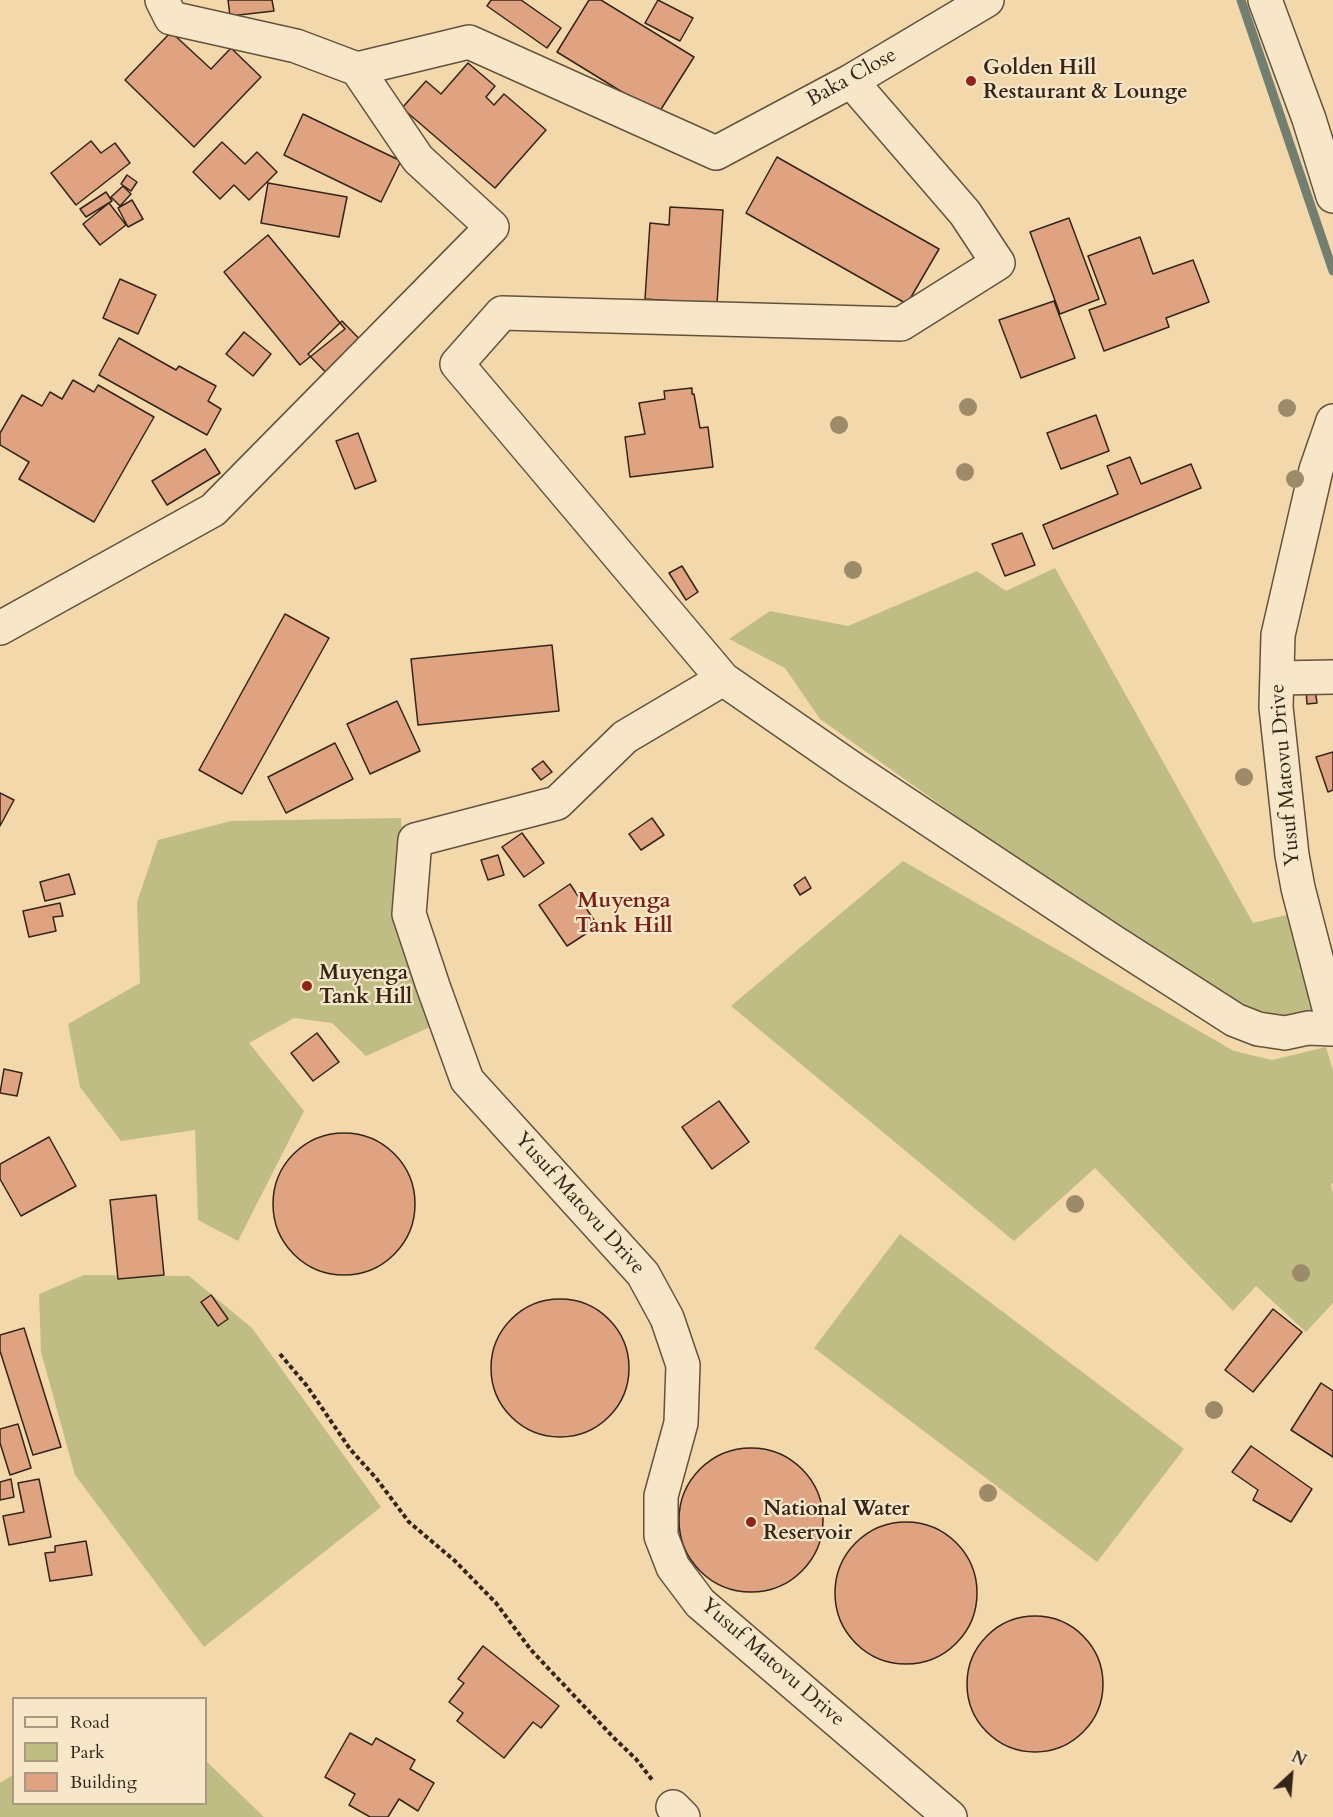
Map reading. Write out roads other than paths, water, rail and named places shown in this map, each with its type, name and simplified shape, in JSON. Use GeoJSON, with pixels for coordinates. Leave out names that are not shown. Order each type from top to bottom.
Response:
{"type":"FeatureCollection","features":[{"type":"Feature","properties":{"kind":"street"},"geometry":{"type":"LineString","coordinates":[[0,628],[213,510],[492,227],[418,159],[357,69],[297,46],[171,18],[162,0]]}},
{"type":"Feature","properties":{"kind":"street","name":"Baka Close"},"geometry":{"type":"LineString","coordinates":[[357,69],[469,42],[716,153],[851,81],[987,0]]}},
{"type":"Feature","properties":{"kind":"street"},"geometry":{"type":"LineString","coordinates":[[1265,0],[1309,119],[1333,196]]}},
{"type":"Feature","properties":{"kind":"street"},"geometry":{"type":"LineString","coordinates":[[851,81],[965,213],[998,263],[901,324],[502,314],[457,364],[723,679],[859,774],[1235,1020],[1258,1029],[1285,1032],[1308,1028],[1333,1029]]}},
{"type":"Feature","properties":{"kind":"street","name":"Yusuf Matovu Drive"},"geometry":{"type":"LineString","coordinates":[[1333,421],[1316,470],[1278,635],[1276,707],[1292,855],[1298,888],[1333,1023]]}},
{"type":"Feature","properties":{"kind":"street"},"geometry":{"type":"LineString","coordinates":[[1277,678],[1333,678]]}},
{"type":"Feature","properties":{"kind":"street","name":"Yusuf Matovu Drive"},"geometry":{"type":"LineString","coordinates":[[723,679],[625,737],[557,803],[414,840],[409,914],[467,1080],[643,1274],[668,1318],[683,1365],[681,1423],[661,1496],[661,1536],[673,1567],[700,1603],[950,1817]]}},
{"type":"Feature","properties":{"kind":"waterway"},"geometry":{"type":"LineString","coordinates":[[1241,0],[1333,271]]}},
{"type":"Feature","properties":{"kind":"place","name":"Golden Hill Restaurant & Lounge"},"geometry":{"type":"Point","coordinates":[971,81]}},
{"type":"Feature","properties":{"kind":"place","name":"Muyenga Tank Hill"},"geometry":{"type":"Point","coordinates":[307,986]}},
{"type":"Feature","properties":{"kind":"place","name":"National Water Reservoir"},"geometry":{"type":"Point","coordinates":[751,1522]}},
{"type":"Feature","properties":{"kind":"district","name":"Muyenga Tank Hill"},"geometry":{"type":"Point","coordinates":[624,914]}}]}
